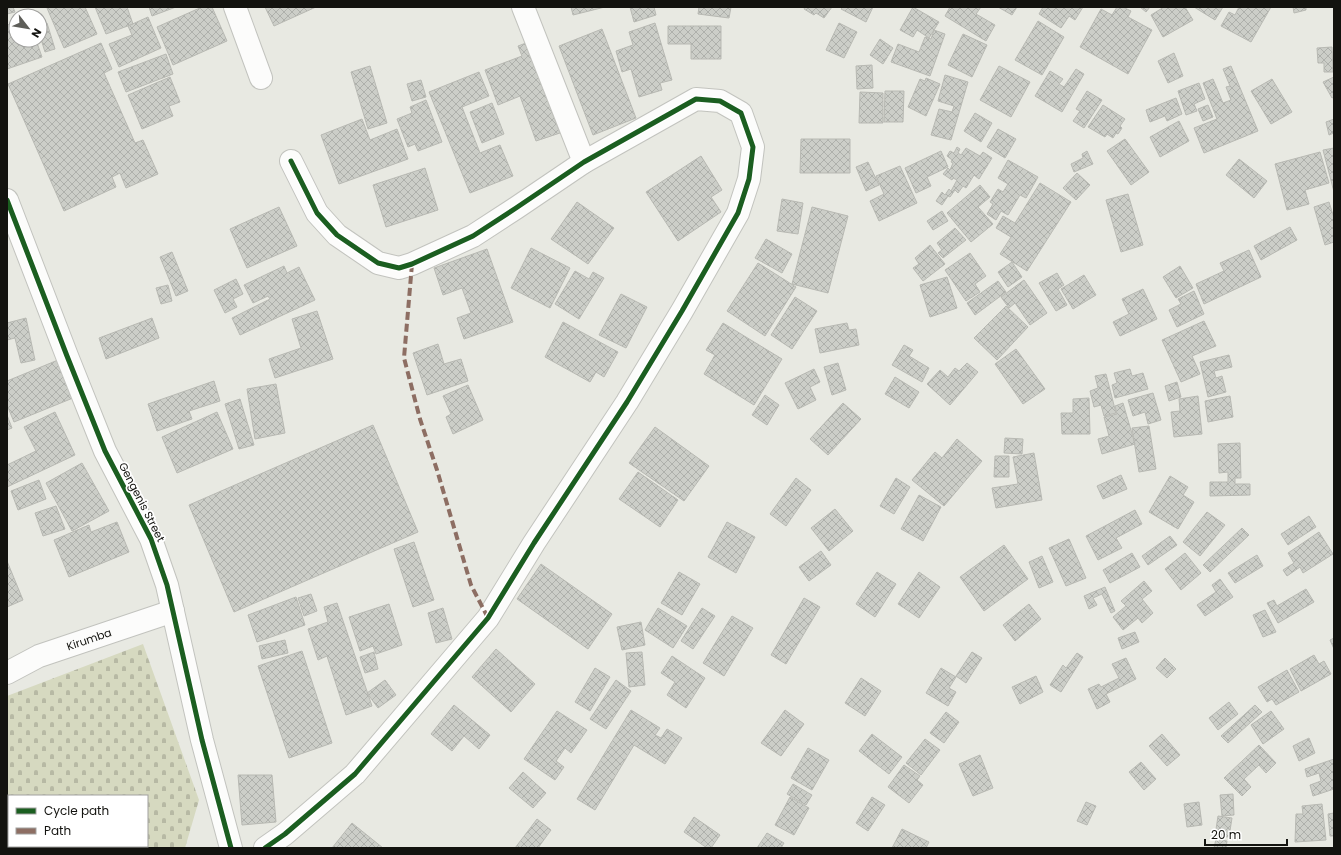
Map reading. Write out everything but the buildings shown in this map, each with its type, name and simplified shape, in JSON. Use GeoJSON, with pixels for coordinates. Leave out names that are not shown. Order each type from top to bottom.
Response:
{"type":"FeatureCollection","features":[{"type":"Feature","properties":{"kind":"street"},"geometry":{"type":"LineString","coordinates":[[235,7],[261,78]]}},
{"type":"Feature","properties":{"kind":"street"},"geometry":{"type":"LineString","coordinates":[[523,7],[584,162]]}},
{"type":"Feature","properties":{"kind":"street"},"geometry":{"type":"LineString","coordinates":[[265,848],[286,834],[355,774],[488,618],[534,543],[627,402],[682,311],[738,213],[749,179],[753,147],[741,113],[720,101],[696,99],[584,162],[473,236],[412,264],[399,268],[378,263],[337,235],[317,213],[291,161]]}},
{"type":"Feature","properties":{"kind":"street","name":"Gengenis Street"},"geometry":{"type":"LineString","coordinates":[[7,200],[105,451],[152,539],[167,585],[202,740],[231,848]]}},
{"type":"Feature","properties":{"kind":"street","name":"Kirumba"},"geometry":{"type":"LineString","coordinates":[[7,673],[39,656],[173,611]]}},
{"type":"Feature","properties":{"kind":"green space"},"geometry":{"type":"Polygon","coordinates":[[[143,644],[199,800],[185,848],[7,848],[7,696],[143,644]]]}},
{"type":"Feature","properties":{"kind":"marked path"},"geometry":{"type":"LineString","coordinates":[[412,264],[404,358],[420,419],[437,470],[471,585],[488,618]]}},
{"type":"Feature","properties":{"kind":"cycle path"},"geometry":{"type":"LineString","coordinates":[[265,848],[285,834],[355,774],[488,618],[534,543],[627,402],[682,311],[738,213],[749,179],[753,147],[741,113],[720,101],[696,99],[584,162],[473,236],[412,264],[399,268],[378,263],[337,235],[317,213],[291,161]]}},
{"type":"Feature","properties":{"kind":"cycle path"},"geometry":{"type":"LineString","coordinates":[[7,200],[105,451],[151,539],[167,585],[202,740],[231,848]]}}]}
